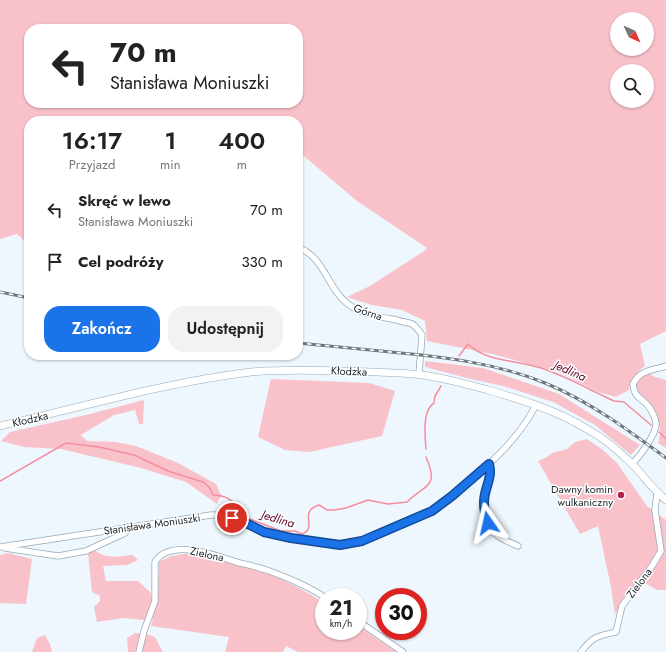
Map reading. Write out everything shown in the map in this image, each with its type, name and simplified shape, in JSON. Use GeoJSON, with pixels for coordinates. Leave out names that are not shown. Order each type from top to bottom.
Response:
{"type":"FeatureCollection","features":[{"type":"Feature","properties":{"kind":"main road","name":"Kłodzka"},"geometry":{"type":"LineString","coordinates":[[0,426],[161,388],[252,372],[300,370],[420,374],[457,381],[536,405],[563,415],[588,429],[613,447],[632,464],[657,493],[666,500]]}},
{"type":"Feature","properties":{"kind":"street","name":"Górna"},"geometry":{"type":"LineString","coordinates":[[303,250],[312,255],[342,299],[352,307],[368,314],[412,324],[418,330],[422,335],[420,374]]}},
{"type":"Feature","properties":{"kind":"street"},"geometry":{"type":"LineString","coordinates":[[632,464],[644,450],[656,424],[653,414],[648,406],[636,396],[633,384],[636,378],[644,372],[666,366]]}},
{"type":"Feature","properties":{"kind":"street","name":"Stanisława Moniuszki"},"geometry":{"type":"LineString","coordinates":[[0,547],[205,516],[222,516],[242,521],[264,532],[291,538],[340,545],[351,544],[362,541],[432,511],[447,500],[503,451],[521,428],[536,405]]}},
{"type":"Feature","properties":{"kind":"street"},"geometry":{"type":"LineString","coordinates":[[489,464],[491,472],[484,500],[485,514],[488,523],[493,532],[498,536],[518,546]]}},
{"type":"Feature","properties":{"kind":"street","name":"Zielona"},"geometry":{"type":"LineString","coordinates":[[581,652],[594,638],[616,632],[622,606],[652,566],[661,551],[655,510],[657,493]]}},
{"type":"Feature","properties":{"kind":"street"},"geometry":{"type":"LineString","coordinates":[[0,547],[58,556],[86,551],[125,533],[128,527]]}},
{"type":"Feature","properties":{"kind":"street","name":"Zielona"},"geometry":{"type":"LineString","coordinates":[[140,652],[142,631],[155,601],[155,562],[158,557],[172,551],[191,550],[211,553],[271,572],[315,594]]}},
{"type":"Feature","properties":{"kind":"street"},"geometry":{"type":"LineString","coordinates":[[367,627],[403,652]]}},
{"type":"Feature","properties":{"kind":"shaded area"},"geometry":{"type":"Polygon","coordinates":[[[0,0],[666,0],[666,331],[640,344],[645,366],[634,376],[629,390],[616,397],[598,392],[559,372],[492,354],[427,341],[425,321],[402,310],[372,305],[347,297],[370,286],[427,248],[357,201],[303,155],[303,116],[24,116],[24,240],[17,234],[0,239],[0,0]]]}},
{"type":"Feature","properties":{"kind":"shaded area"},"geometry":{"type":"Polygon","coordinates":[[[425,361],[483,368],[559,394],[640,445],[631,455],[595,425],[553,402],[503,386],[425,367],[425,361]]]}},
{"type":"Feature","properties":{"kind":"shaded area"},"geometry":{"type":"Polygon","coordinates":[[[649,373],[655,377],[666,380],[666,448],[658,443],[660,427],[652,405],[633,384],[636,378],[649,373]]]}},
{"type":"Feature","properties":{"kind":"shaded area"},"geometry":{"type":"Polygon","coordinates":[[[271,379],[369,383],[395,391],[382,436],[309,452],[285,450],[258,437],[271,379]]]}},
{"type":"Feature","properties":{"kind":"shaded area"},"geometry":{"type":"Polygon","coordinates":[[[144,400],[143,424],[139,424],[135,410],[114,415],[81,435],[87,441],[116,442],[136,446],[178,463],[216,484],[221,495],[217,504],[186,482],[141,468],[61,449],[24,447],[1,441],[10,432],[144,400]]]}},
{"type":"Feature","properties":{"kind":"shaded area"},"geometry":{"type":"Polygon","coordinates":[[[587,439],[603,450],[617,463],[647,506],[666,520],[666,590],[657,590],[638,579],[615,614],[598,526],[580,534],[538,461],[552,453],[567,449],[575,442],[587,439]]]}},
{"type":"Feature","properties":{"kind":"shaded area"},"geometry":{"type":"Polygon","coordinates":[[[95,550],[108,556],[133,555],[138,560],[127,565],[103,566],[106,581],[138,581],[150,592],[153,602],[151,613],[144,620],[123,618],[97,622],[94,607],[100,601],[100,596],[92,592],[88,553],[95,550]]]}},
{"type":"Feature","properties":{"kind":"shaded area"},"geometry":{"type":"Polygon","coordinates":[[[8,553],[32,559],[26,604],[0,603],[0,555],[8,553]]]}},
{"type":"Feature","properties":{"kind":"shaded area"},"geometry":{"type":"Polygon","coordinates":[[[190,553],[207,556],[242,565],[277,577],[315,597],[315,640],[367,640],[367,632],[375,637],[375,640],[379,640],[397,652],[298,652],[286,646],[283,652],[225,652],[229,637],[151,626],[158,595],[159,562],[171,556],[190,553]]]}},
{"type":"Feature","properties":{"kind":"shaded area"},"geometry":{"type":"Polygon","coordinates":[[[135,633],[147,634],[155,637],[163,652],[128,652],[127,638],[135,633]]]}},
{"type":"Feature","properties":{"kind":"shaded area"},"geometry":{"type":"Polygon","coordinates":[[[45,635],[52,652],[32,652],[37,638],[45,635]]]}},
{"type":"Feature","properties":{"kind":"waterway","name":"Jedlina"},"geometry":{"type":"LineString","coordinates":[[459,356],[468,344],[475,350],[502,360],[532,365],[550,371],[614,401],[624,402],[651,425]]}},
{"type":"Feature","properties":{"kind":"waterway","name":"Jedlina"},"geometry":{"type":"LineString","coordinates":[[426,449],[426,417],[441,386]]}},
{"type":"Feature","properties":{"kind":"waterway","name":"Jedlina"},"geometry":{"type":"LineString","coordinates":[[659,432],[666,439]]}},
{"type":"Feature","properties":{"kind":"waterway","name":"Jedlina"},"geometry":{"type":"LineString","coordinates":[[0,481],[66,443],[99,447],[134,455],[168,471],[203,482],[209,487],[213,495],[223,496],[231,501],[240,511],[242,516],[281,531],[295,531],[302,534],[309,528],[309,512],[319,505],[327,510],[334,510],[346,508],[368,500],[388,504],[407,502],[431,481],[430,467],[426,457]]}},
{"type":"Feature","properties":{"kind":"railway"},"geometry":{"type":"LineString","coordinates":[[0,292],[24,297]]}},
{"type":"Feature","properties":{"kind":"railway"},"geometry":{"type":"LineString","coordinates":[[303,343],[450,359],[508,370],[545,383],[577,398],[623,427],[666,458]]}},
{"type":"Feature","properties":{"kind":"place","name":"Dawny komin wulkaniczny"},"geometry":{"type":"Point","coordinates":[621,495]}},
{"type":"Feature","properties":{"kind":"route"},"geometry":{"type":"LineString","coordinates":[[232,518],[242,521],[264,532],[291,538],[340,545],[351,544],[362,541],[432,511],[489,464],[491,472],[484,500],[485,514],[488,523]]}}]}
